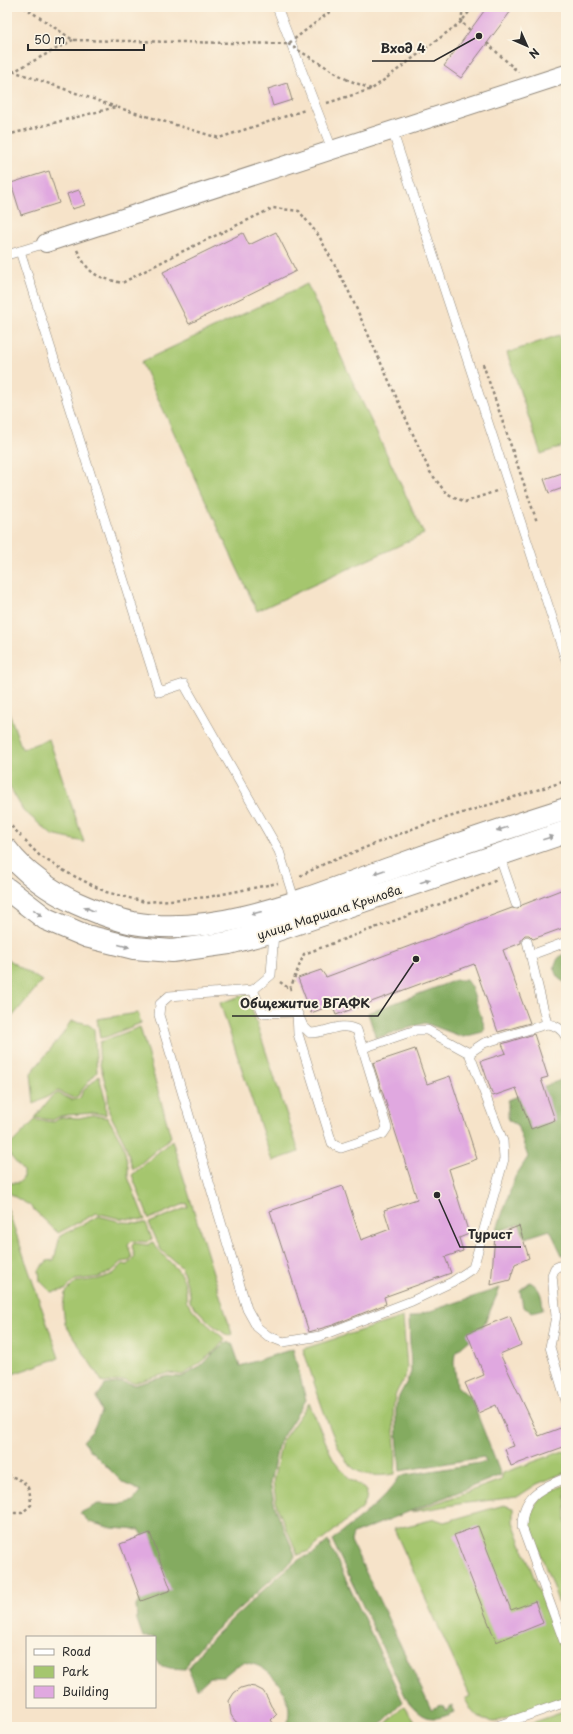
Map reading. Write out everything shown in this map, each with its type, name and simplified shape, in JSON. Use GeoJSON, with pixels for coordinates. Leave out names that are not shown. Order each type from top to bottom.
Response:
{"type":"FeatureCollection","features":[{"type":"Feature","properties":{"kind":"main road","name":"улица Маршала Крылова"},"geometry":{"type":"LineString","coordinates":[[7,850],[15,861],[59,895],[94,911],[133,923],[168,926],[222,922],[295,902],[482,836],[566,809]]}},
{"type":"Feature","properties":{"kind":"main road","name":"улица Маршала Крылова"},"geometry":{"type":"LineString","coordinates":[[7,889],[46,919],[86,936],[134,948],[172,951],[230,943],[274,932],[566,832]]}},
{"type":"Feature","properties":{"kind":"street"},"geometry":{"type":"LineString","coordinates":[[46,243],[566,74]]}},
{"type":"Feature","properties":{"kind":"lane"},"geometry":{"type":"LineString","coordinates":[[277,7],[332,150]]}},
{"type":"Feature","properties":{"kind":"lane"},"geometry":{"type":"LineString","coordinates":[[392,130],[566,660]]}},
{"type":"Feature","properties":{"kind":"lane"},"geometry":{"type":"LineString","coordinates":[[7,255],[46,243]]}},
{"type":"Feature","properties":{"kind":"lane"},"geometry":{"type":"LineString","coordinates":[[20,251],[160,692],[184,684],[279,851],[295,902]]}},
{"type":"Feature","properties":{"kind":"lane"},"geometry":{"type":"LineString","coordinates":[[499,855],[516,904]]}},
{"type":"Feature","properties":{"kind":"lane"},"geometry":{"type":"LineString","coordinates":[[274,932],[271,975],[253,990],[169,996],[160,1004],[159,1015],[248,1309],[257,1327],[268,1336],[283,1342],[320,1336],[412,1300],[452,1282],[473,1268],[504,1159],[503,1141],[469,1053],[427,1030],[416,1030],[364,1048]]}},
{"type":"Feature","properties":{"kind":"lane"},"geometry":{"type":"LineString","coordinates":[[527,941],[547,1024]]}},
{"type":"Feature","properties":{"kind":"lane"},"geometry":{"type":"LineString","coordinates":[[531,955],[566,942]]}},
{"type":"Feature","properties":{"kind":"lane"},"geometry":{"type":"LineString","coordinates":[[253,990],[263,1013],[297,1012]]}},
{"type":"Feature","properties":{"kind":"lane"},"geometry":{"type":"LineString","coordinates":[[297,1012],[303,1026],[310,1032],[320,1033],[338,1027],[349,1026],[357,1030],[364,1048],[387,1128],[383,1134],[341,1148],[332,1143],[298,1034],[297,1012]]}},
{"type":"Feature","properties":{"kind":"lane"},"geometry":{"type":"LineString","coordinates":[[469,1053],[484,1043],[547,1024],[554,1024],[566,1037]]}},
{"type":"Feature","properties":{"kind":"lane"},"geometry":{"type":"LineString","coordinates":[[566,1263],[555,1268],[552,1275],[556,1316],[550,1347],[566,1401]]}},
{"type":"Feature","properties":{"kind":"lane"},"geometry":{"type":"LineString","coordinates":[[566,1478],[545,1486],[531,1497],[526,1504],[522,1515],[522,1527],[566,1647]]}},
{"type":"Feature","properties":{"kind":"lane"},"geometry":{"type":"LineString","coordinates":[[494,1727],[566,1702]]}},
{"type":"Feature","properties":{"kind":"path"},"geometry":{"type":"LineString","coordinates":[[24,7],[73,40]]}},
{"type":"Feature","properties":{"kind":"path"},"geometry":{"type":"LineString","coordinates":[[288,44],[336,7]]}},
{"type":"Feature","properties":{"kind":"path"},"geometry":{"type":"LineString","coordinates":[[461,22],[464,7]]}},
{"type":"Feature","properties":{"kind":"path"},"geometry":{"type":"LineString","coordinates":[[7,69],[116,106],[219,138],[372,88],[461,22],[473,7]]}},
{"type":"Feature","properties":{"kind":"path"},"geometry":{"type":"LineString","coordinates":[[461,22],[470,30]]}},
{"type":"Feature","properties":{"kind":"path"},"geometry":{"type":"LineString","coordinates":[[7,75],[73,40],[288,44],[346,78],[372,88]]}},
{"type":"Feature","properties":{"kind":"path"},"geometry":{"type":"LineString","coordinates":[[487,43],[532,85]]}},
{"type":"Feature","properties":{"kind":"path"},"geometry":{"type":"LineString","coordinates":[[7,135],[116,106]]}},
{"type":"Feature","properties":{"kind":"path"},"geometry":{"type":"LineString","coordinates":[[69,236],[84,265],[98,277],[122,283],[175,255],[273,208],[299,211],[319,236],[349,292],[430,472],[446,493],[465,502],[504,488]]}},
{"type":"Feature","properties":{"kind":"path"},"geometry":{"type":"LineString","coordinates":[[481,358],[537,522]]}},
{"type":"Feature","properties":{"kind":"path"},"geometry":{"type":"LineString","coordinates":[[7,822],[40,856],[66,872],[106,892],[145,902],[208,897],[289,881],[324,864],[417,827],[566,781]]}},
{"type":"Feature","properties":{"kind":"path"},"geometry":{"type":"LineString","coordinates":[[271,975],[290,989],[304,954],[464,895],[506,876]]}},
{"type":"Feature","properties":{"kind":"path"},"geometry":{"type":"LineString","coordinates":[[7,1475],[22,1480],[30,1492],[31,1505],[22,1513],[10,1513],[7,1509]]}},
{"type":"Feature","properties":{"kind":"green space"},"geometry":{"type":"Polygon","coordinates":[[[307,284],[424,534],[257,611],[141,362],[307,284]]]}},
{"type":"Feature","properties":{"kind":"green space"},"geometry":{"type":"Polygon","coordinates":[[[559,335],[566,356],[566,445],[541,454],[507,353],[559,335]]]}},
{"type":"Feature","properties":{"kind":"green space"},"geometry":{"type":"Polygon","coordinates":[[[7,707],[22,749],[49,739],[84,842],[52,835],[23,810],[7,782],[7,707]]]}},
{"type":"Feature","properties":{"kind":"green space"},"geometry":{"type":"Polygon","coordinates":[[[566,953],[565,983],[559,979],[555,973],[555,966],[558,959],[566,953]]]}},
{"type":"Feature","properties":{"kind":"green space"},"geometry":{"type":"Polygon","coordinates":[[[7,959],[42,981],[13,1016],[7,1016],[7,959]]]}},
{"type":"Feature","properties":{"kind":"green space"},"geometry":{"type":"Polygon","coordinates":[[[456,980],[466,980],[471,987],[485,1028],[483,1032],[463,1037],[425,1023],[376,1038],[368,1013],[456,980]]]}},
{"type":"Feature","properties":{"kind":"green space"},"geometry":{"type":"Polygon","coordinates":[[[247,994],[299,1152],[272,1161],[220,1003],[247,994]]]}},
{"type":"Feature","properties":{"kind":"green space"},"geometry":{"type":"Polygon","coordinates":[[[138,1013],[141,1023],[100,1038],[97,1019],[138,1013]]]}},
{"type":"Feature","properties":{"kind":"green space"},"geometry":{"type":"Polygon","coordinates":[[[71,1021],[86,1024],[94,1029],[97,1072],[78,1096],[73,1098],[58,1091],[34,1104],[31,1073],[62,1035],[71,1021]]]}},
{"type":"Feature","properties":{"kind":"green space"},"geometry":{"type":"Polygon","coordinates":[[[140,1027],[171,1137],[133,1170],[125,1143],[109,1112],[108,1093],[100,1064],[99,1051],[100,1042],[140,1027]]]}},
{"type":"Feature","properties":{"kind":"green space"},"geometry":{"type":"Polygon","coordinates":[[[99,1076],[105,1098],[106,1115],[94,1113],[67,1115],[60,1116],[53,1120],[35,1118],[51,1097],[58,1093],[72,1100],[80,1098],[83,1091],[99,1076]]]}},
{"type":"Feature","properties":{"kind":"green space"},"geometry":{"type":"Polygon","coordinates":[[[566,1078],[566,1255],[562,1255],[550,1230],[525,1238],[519,1224],[496,1232],[515,1177],[528,1157],[517,1125],[508,1120],[508,1100],[566,1078]]]}},
{"type":"Feature","properties":{"kind":"green space"},"geometry":{"type":"Polygon","coordinates":[[[93,1115],[108,1118],[123,1144],[128,1166],[128,1177],[145,1220],[117,1218],[97,1213],[58,1233],[29,1205],[7,1191],[10,1183],[18,1183],[23,1179],[23,1171],[8,1153],[11,1144],[35,1120],[54,1122],[61,1117],[79,1118],[93,1115]]]}},
{"type":"Feature","properties":{"kind":"green space"},"geometry":{"type":"Polygon","coordinates":[[[172,1140],[232,1334],[228,1336],[210,1323],[190,1302],[190,1294],[182,1268],[161,1250],[149,1223],[188,1207],[187,1203],[149,1219],[132,1175],[172,1140]]]}},
{"type":"Feature","properties":{"kind":"green space"},"geometry":{"type":"Polygon","coordinates":[[[7,1207],[59,1358],[7,1376],[7,1207]]]}},
{"type":"Feature","properties":{"kind":"green space"},"geometry":{"type":"Polygon","coordinates":[[[99,1216],[122,1222],[146,1223],[152,1239],[147,1242],[132,1241],[128,1245],[132,1258],[129,1261],[122,1262],[111,1272],[99,1277],[75,1280],[65,1290],[51,1292],[40,1281],[39,1270],[47,1261],[54,1260],[60,1236],[99,1216]]]}},
{"type":"Feature","properties":{"kind":"green space"},"geometry":{"type":"Polygon","coordinates":[[[153,1242],[181,1274],[186,1290],[186,1301],[204,1322],[225,1339],[217,1349],[183,1375],[169,1373],[134,1383],[125,1380],[103,1383],[65,1324],[63,1307],[65,1293],[76,1282],[99,1279],[113,1274],[123,1264],[128,1265],[135,1257],[132,1246],[134,1243],[148,1245],[153,1242]]]}},
{"type":"Feature","properties":{"kind":"green space"},"geometry":{"type":"Polygon","coordinates":[[[530,1282],[539,1290],[543,1309],[532,1312],[523,1307],[520,1290],[530,1282]]]}},
{"type":"Feature","properties":{"kind":"green space"},"geometry":{"type":"Polygon","coordinates":[[[500,1288],[482,1329],[455,1353],[454,1363],[457,1386],[471,1398],[501,1475],[353,1534],[351,1541],[431,1709],[442,1705],[446,1711],[452,1706],[455,1712],[433,1718],[423,1715],[407,1700],[332,1540],[378,1503],[400,1476],[486,1462],[484,1457],[400,1471],[396,1407],[398,1398],[411,1372],[409,1318],[500,1288]]]}},
{"type":"Feature","properties":{"kind":"green space"},"geometry":{"type":"Polygon","coordinates":[[[403,1317],[407,1368],[405,1377],[396,1393],[394,1402],[393,1420],[396,1456],[395,1474],[379,1475],[362,1473],[353,1468],[338,1447],[324,1413],[303,1349],[403,1317]]]}},
{"type":"Feature","properties":{"kind":"green space"},"geometry":{"type":"Polygon","coordinates":[[[566,1327],[566,1351],[559,1329],[566,1327]]]}},
{"type":"Feature","properties":{"kind":"green space"},"geometry":{"type":"Polygon","coordinates":[[[226,1342],[232,1343],[240,1366],[293,1349],[306,1400],[279,1442],[270,1483],[275,1507],[296,1557],[210,1635],[192,1656],[185,1669],[170,1668],[159,1665],[156,1660],[156,1636],[143,1636],[137,1620],[136,1606],[146,1588],[149,1548],[140,1530],[112,1528],[89,1522],[80,1513],[98,1504],[118,1505],[133,1501],[141,1491],[123,1483],[83,1441],[93,1430],[101,1412],[97,1397],[105,1385],[123,1382],[135,1385],[167,1376],[182,1377],[198,1368],[226,1342]]]}},
{"type":"Feature","properties":{"kind":"green space"},"geometry":{"type":"Polygon","coordinates":[[[309,1403],[333,1459],[349,1478],[367,1491],[366,1500],[362,1508],[309,1551],[298,1555],[277,1507],[273,1482],[282,1441],[309,1403]]]}},
{"type":"Feature","properties":{"kind":"green space"},"geometry":{"type":"Polygon","coordinates":[[[566,1450],[566,1472],[537,1484],[517,1497],[411,1512],[501,1480],[503,1473],[566,1450]]]}},
{"type":"Feature","properties":{"kind":"green space"},"geometry":{"type":"Polygon","coordinates":[[[566,1485],[566,1623],[529,1522],[537,1502],[552,1490],[566,1485]]]}},
{"type":"Feature","properties":{"kind":"green space"},"geometry":{"type":"Polygon","coordinates":[[[504,1505],[513,1508],[513,1522],[566,1662],[566,1697],[495,1722],[484,1720],[476,1716],[465,1699],[470,1696],[394,1529],[435,1519],[444,1522],[504,1505]]]}},
{"type":"Feature","properties":{"kind":"green space"},"geometry":{"type":"Polygon","coordinates":[[[328,1541],[403,1702],[378,1727],[285,1727],[289,1710],[283,1691],[271,1675],[256,1665],[244,1662],[223,1677],[210,1677],[197,1689],[188,1669],[203,1648],[216,1634],[282,1573],[300,1559],[314,1553],[328,1541]]]}},
{"type":"Feature","properties":{"kind":"green space"},"geometry":{"type":"Polygon","coordinates":[[[404,1706],[415,1722],[416,1727],[382,1727],[404,1706]]]}},
{"type":"Feature","properties":{"kind":"green space"},"geometry":{"type":"Polygon","coordinates":[[[566,1711],[566,1727],[520,1727],[566,1711]]]}},
{"type":"Feature","properties":{"kind":"building"},"geometry":{"type":"Polygon","coordinates":[[[487,7],[514,7],[461,78],[444,66],[487,7]]]}},
{"type":"Feature","properties":{"kind":"building"},"geometry":{"type":"Polygon","coordinates":[[[287,83],[292,100],[273,106],[268,89],[287,83]]]}},
{"type":"Feature","properties":{"kind":"building"},"geometry":{"type":"Polygon","coordinates":[[[49,171],[59,203],[21,215],[11,183],[49,171]]]}},
{"type":"Feature","properties":{"kind":"building"},"geometry":{"type":"Polygon","coordinates":[[[79,190],[85,205],[72,209],[67,194],[79,190]]]}},
{"type":"Feature","properties":{"kind":"building"},"geometry":{"type":"Polygon","coordinates":[[[276,232],[296,271],[189,324],[163,272],[243,233],[249,245],[276,232]]]}},
{"type":"Feature","properties":{"kind":"building"},"geometry":{"type":"Polygon","coordinates":[[[562,473],[566,487],[549,493],[544,479],[562,473]]]}},
{"type":"Feature","properties":{"kind":"building"},"geometry":{"type":"Polygon","coordinates":[[[566,888],[566,927],[533,939],[529,935],[525,935],[521,939],[521,943],[503,950],[530,1023],[498,1032],[474,964],[336,1015],[332,1005],[311,1013],[298,978],[321,970],[326,977],[512,908],[518,909],[522,905],[566,888]]]}},
{"type":"Feature","properties":{"kind":"building"},"geometry":{"type":"Polygon","coordinates":[[[534,1034],[548,1077],[541,1079],[555,1120],[531,1129],[516,1088],[493,1096],[481,1061],[506,1053],[502,1044],[534,1034]]]}},
{"type":"Feature","properties":{"kind":"building"},"geometry":{"type":"Polygon","coordinates":[[[415,1049],[427,1084],[450,1076],[477,1159],[449,1169],[469,1234],[459,1238],[463,1251],[445,1257],[451,1273],[384,1297],[386,1304],[333,1325],[309,1332],[270,1211],[343,1186],[361,1240],[390,1229],[384,1210],[417,1199],[373,1063],[415,1049]]]}},
{"type":"Feature","properties":{"kind":"building"},"geometry":{"type":"Polygon","coordinates":[[[519,1226],[529,1258],[515,1264],[510,1280],[491,1285],[495,1235],[519,1226]]]}},
{"type":"Feature","properties":{"kind":"building"},"geometry":{"type":"Polygon","coordinates":[[[510,1316],[521,1345],[500,1354],[539,1436],[566,1426],[566,1446],[511,1466],[505,1449],[514,1446],[496,1405],[478,1413],[465,1383],[484,1375],[467,1333],[510,1316]]]}},
{"type":"Feature","properties":{"kind":"building"},"geometry":{"type":"Polygon","coordinates":[[[478,1526],[511,1610],[535,1601],[543,1623],[496,1642],[454,1535],[478,1526]]]}},
{"type":"Feature","properties":{"kind":"building"},"geometry":{"type":"Polygon","coordinates":[[[150,1533],[171,1590],[141,1601],[120,1544],[150,1533]]]}},
{"type":"Feature","properties":{"kind":"building"},"geometry":{"type":"Polygon","coordinates":[[[248,1686],[255,1687],[263,1691],[277,1714],[271,1720],[276,1727],[244,1727],[235,1721],[231,1715],[229,1701],[234,1693],[241,1688],[248,1686]]]}},
{"type":"Feature","properties":{"kind":"place","name":"Вход 4"},"geometry":{"type":"Point","coordinates":[479,36]}},
{"type":"Feature","properties":{"kind":"place","name":"Общежитие ВГАФК"},"geometry":{"type":"Point","coordinates":[416,959]}},
{"type":"Feature","properties":{"kind":"place","name":"Турист"},"geometry":{"type":"Point","coordinates":[437,1195]}}]}
